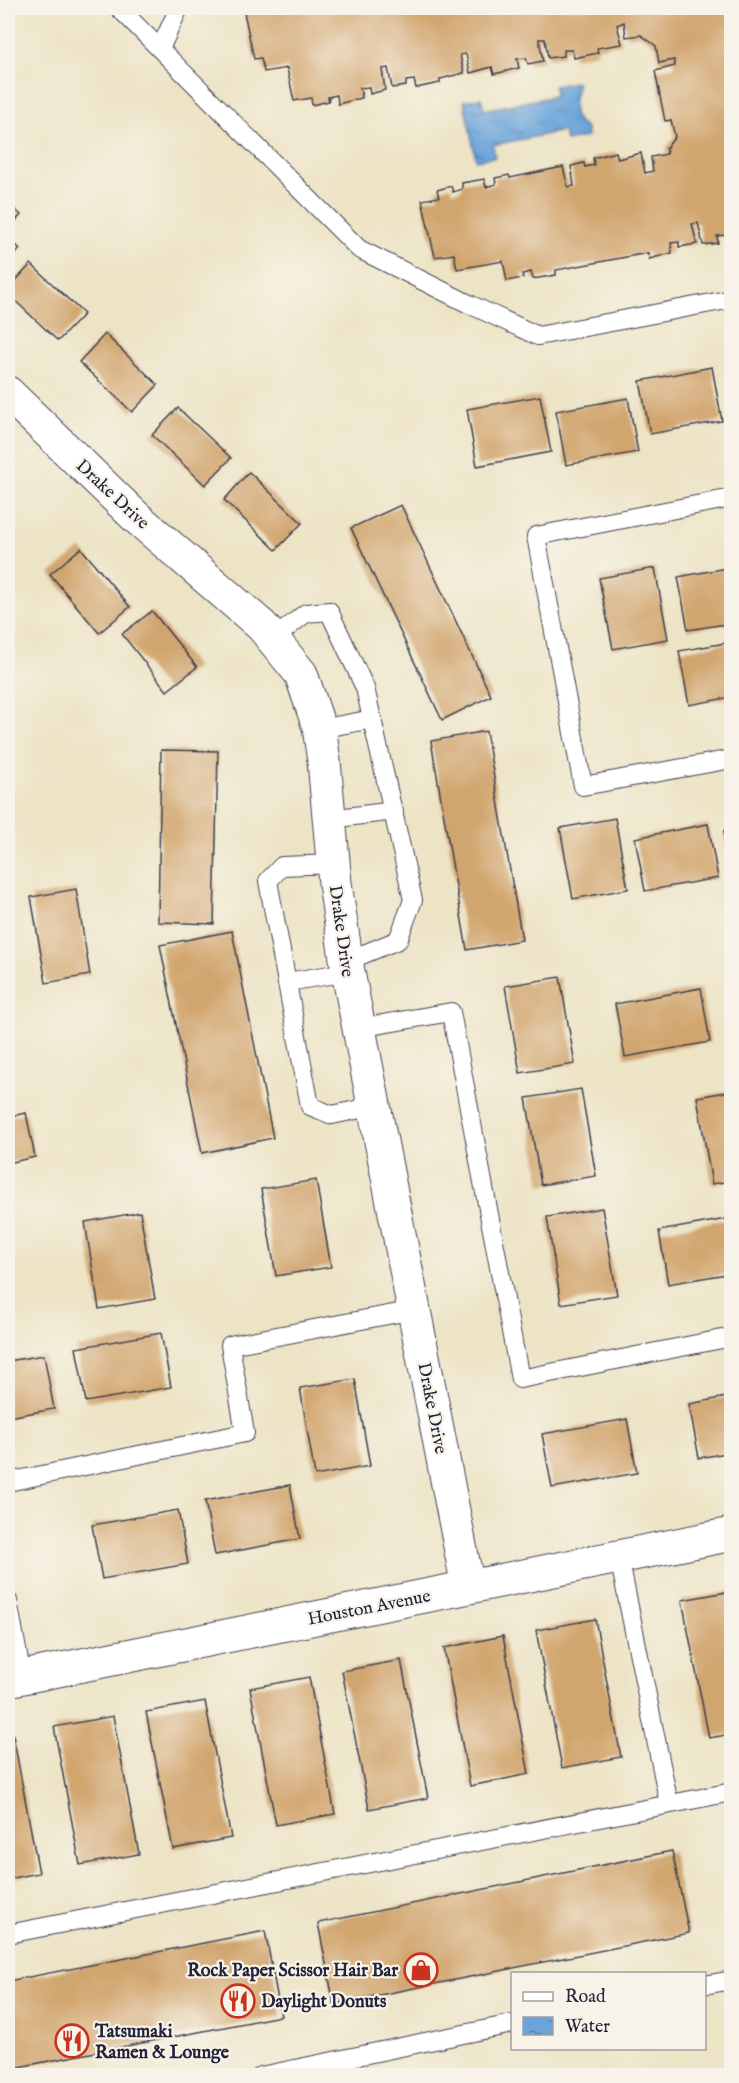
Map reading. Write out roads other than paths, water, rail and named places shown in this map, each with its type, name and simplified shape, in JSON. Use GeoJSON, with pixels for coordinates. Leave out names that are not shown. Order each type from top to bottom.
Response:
{"type":"FeatureCollection","features":[{"type":"Feature","properties":{"kind":"street","name":"Drake Drive"},"geometry":{"type":"LineString","coordinates":[[8,393],[136,517],[262,626],[301,674],[319,729],[347,967],[468,1587]]}},
{"type":"Feature","properties":{"kind":"street","name":"Houston Avenue"},"geometry":{"type":"LineString","coordinates":[[15,1678],[732,1534]]}},
{"type":"Feature","properties":{"kind":"lane"},"geometry":{"type":"LineString","coordinates":[[119,8],[359,249],[432,286],[538,336],[732,299]]}},
{"type":"Feature","properties":{"kind":"lane"},"geometry":{"type":"LineString","coordinates":[[160,49],[179,8]]}},
{"type":"Feature","properties":{"kind":"lane"},"geometry":{"type":"LineString","coordinates":[[732,498],[536,536],[583,786],[732,759]]}},
{"type":"Feature","properties":{"kind":"lane"},"geometry":{"type":"LineString","coordinates":[[273,639],[306,613],[329,611],[365,688],[413,900],[398,940],[347,967],[287,982]]}},
{"type":"Feature","properties":{"kind":"lane"},"geometry":{"type":"LineString","coordinates":[[319,729],[373,719]]}},
{"type":"Feature","properties":{"kind":"lane"},"geometry":{"type":"LineString","coordinates":[[330,819],[394,811]]}},
{"type":"Feature","properties":{"kind":"lane"},"geometry":{"type":"LineString","coordinates":[[334,864],[282,866],[268,882],[310,1106],[332,1115],[375,1106]]}},
{"type":"Feature","properties":{"kind":"lane"},"geometry":{"type":"LineString","coordinates":[[358,1028],[451,1012],[520,1379],[732,1337]]}},
{"type":"Feature","properties":{"kind":"lane"},"geometry":{"type":"LineString","coordinates":[[8,1482],[244,1433],[230,1345],[414,1310]]}},
{"type":"Feature","properties":{"kind":"lane"},"geometry":{"type":"LineString","coordinates":[[619,1557],[669,1804]]}},
{"type":"Feature","properties":{"kind":"lane"},"geometry":{"type":"LineString","coordinates":[[8,1601],[15,1678]]}},
{"type":"Feature","properties":{"kind":"lane"},"geometry":{"type":"LineString","coordinates":[[8,1934],[732,1792]]}},
{"type":"Feature","properties":{"kind":"lane"},"geometry":{"type":"LineString","coordinates":[[706,1985],[732,1980]]}},
{"type":"Feature","properties":{"kind":"lane"},"geometry":{"type":"LineString","coordinates":[[261,2076],[322,2069],[511,2024]]}},
{"type":"Feature","properties":{"kind":"water"},"geometry":{"type":"Polygon","coordinates":[[[578,83],[574,114],[580,124],[586,128],[587,137],[566,141],[563,131],[493,145],[495,157],[476,160],[464,101],[481,98],[484,110],[555,96],[554,86],[578,83]]]}},
{"type":"Feature","properties":{"kind":"place","name":"Rock Paper Scissor Hair Bar"},"geometry":{"type":"Point","coordinates":[421,1970]}},
{"type":"Feature","properties":{"kind":"place","name":"Daylight Donuts"},"geometry":{"type":"Point","coordinates":[238,2001]}},
{"type":"Feature","properties":{"kind":"place","name":"Tatsumaki Ramen & Lounge"},"geometry":{"type":"Point","coordinates":[72,2041]}}]}
